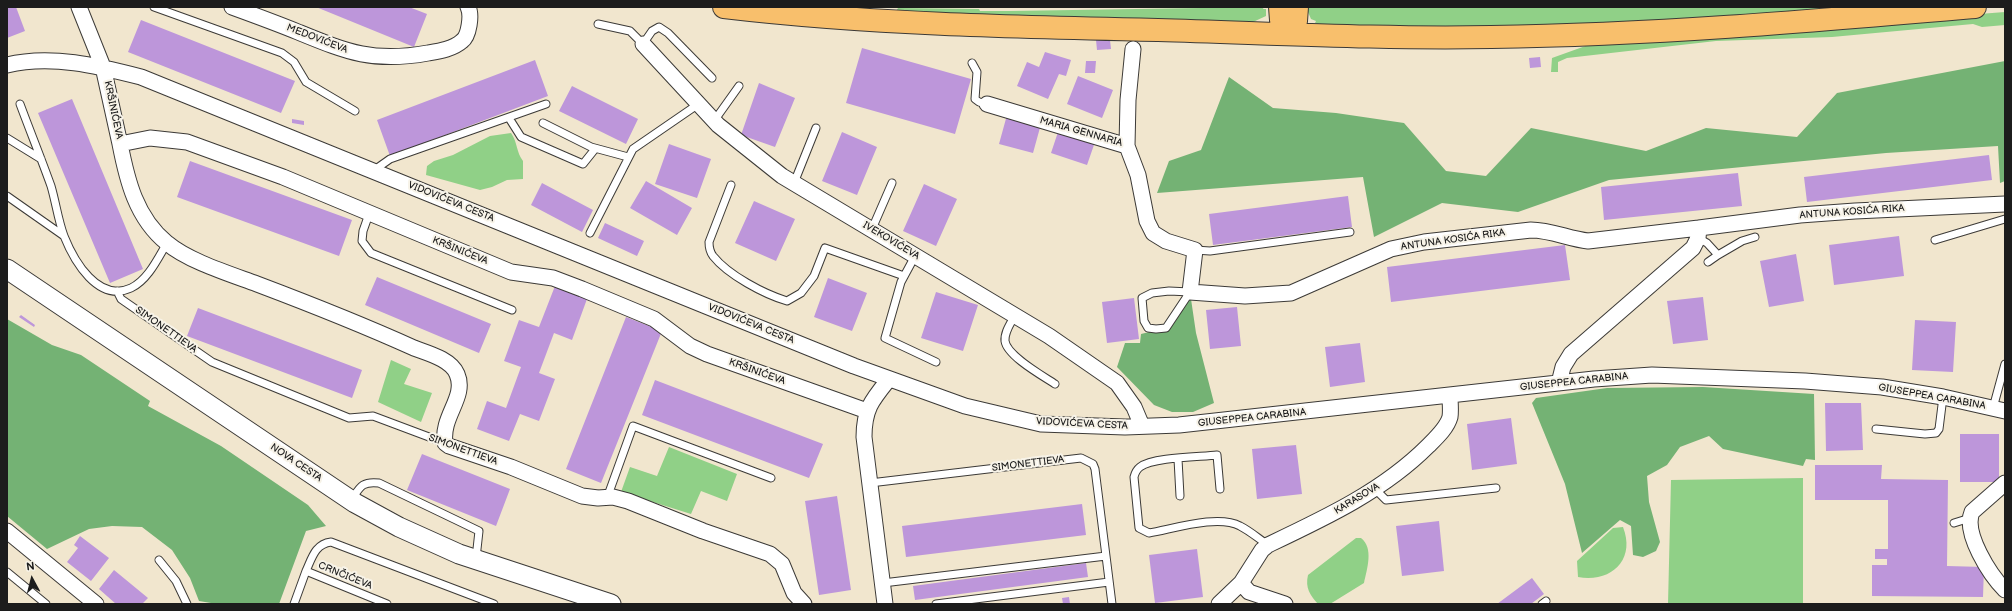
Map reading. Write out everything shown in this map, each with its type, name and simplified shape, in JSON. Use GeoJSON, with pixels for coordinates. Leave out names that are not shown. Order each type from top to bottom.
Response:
{"type":"FeatureCollection","features":[{"type":"Feature","properties":{"kind":"highway"},"geometry":{"type":"LineString","coordinates":[[724,7],[878,21],[1290,34],[1489,37],[1634,33],[1732,28],[1975,7]]}},
{"type":"Feature","properties":{"kind":"highway"},"geometry":{"type":"LineString","coordinates":[[1288,8],[1296,21],[1290,34]]}},
{"type":"Feature","properties":{"kind":"street"},"geometry":{"type":"LineString","coordinates":[[79,7],[103,67]]}},
{"type":"Feature","properties":{"kind":"street","name":"MEDOVIĆEVA"},"geometry":{"type":"LineString","coordinates":[[232,7],[326,44],[347,51],[381,57],[419,55],[457,46],[465,39],[469,26],[468,7]]}},
{"type":"Feature","properties":{"kind":"street","name":"IVEKOVIĆEVA"},"geometry":{"type":"LineString","coordinates":[[644,44],[697,105],[714,121],[782,176],[1049,336],[1117,383],[1134,407],[1142,426]]}},
{"type":"Feature","properties":{"kind":"street","name":"MARIA GENNARIA"},"geometry":{"type":"LineString","coordinates":[[987,104],[1127,146],[1128,100],[1133,49]]}},
{"type":"Feature","properties":{"kind":"street","name":"VIDOVIĆEVA CESTA"},"geometry":{"type":"LineString","coordinates":[[7,64],[38,61],[103,67],[141,77],[824,354],[965,406],[1041,424],[1142,426]]}},
{"type":"Feature","properties":{"kind":"street","name":"KRŠINIĆEVA"},"geometry":{"type":"LineString","coordinates":[[103,67],[120,144],[150,138],[187,142],[283,177],[511,272],[553,278],[582,289],[654,318],[690,346],[707,354],[867,411]]}},
{"type":"Feature","properties":{"kind":"street"},"geometry":{"type":"LineString","coordinates":[[120,144],[126,174],[137,204],[149,224],[167,243],[218,269],[390,337],[448,362],[457,372],[459,394],[445,426],[445,443]]}},
{"type":"Feature","properties":{"kind":"street"},"geometry":{"type":"LineString","coordinates":[[1127,146],[1138,174],[1147,221],[1153,233],[1166,241],[1195,250]]}},
{"type":"Feature","properties":{"kind":"street","name":"ANTUNA KOSIĆA RIKA"},"geometry":{"type":"LineString","coordinates":[[1195,250],[1190,292],[1245,296],[1292,292],[1391,249],[1424,242],[1531,230],[1548,232],[1576,240],[1588,241],[1698,233],[1800,215],[2005,204]]}},
{"type":"Feature","properties":{"kind":"street"},"geometry":{"type":"LineString","coordinates":[[1559,383],[1563,367],[1571,354],[1693,248],[1698,233]]}},
{"type":"Feature","properties":{"kind":"street","name":"NOVA CESTA"},"geometry":{"type":"LineString","coordinates":[[7,269],[351,500],[398,527],[435,544],[476,560],[611,604]]}},
{"type":"Feature","properties":{"kind":"street","name":"GIUSEPPEA CARABINA"},"geometry":{"type":"LineString","coordinates":[[1142,426],[1179,426],[1626,376],[1679,375],[1805,381],[1874,387],[1943,397],[1999,410]]}},
{"type":"Feature","properties":{"kind":"street"},"geometry":{"type":"LineString","coordinates":[[885,604],[864,437],[867,411],[889,379]]}},
{"type":"Feature","properties":{"kind":"street","name":"KARASOVA"},"geometry":{"type":"LineString","coordinates":[[1219,604],[1241,583],[1262,550],[1268,545],[1317,523],[1375,489],[1400,471],[1436,438],[1450,417],[1450,396]]}},
{"type":"Feature","properties":{"kind":"street","name":"SIMONETTIEVA"},"geometry":{"type":"LineString","coordinates":[[445,443],[582,496],[613,497],[628,501],[703,531],[770,554],[782,564],[794,593],[804,604]]}},
{"type":"Feature","properties":{"kind":"street"},"geometry":{"type":"LineString","coordinates":[[2005,484],[1972,512],[1970,518],[1972,536],[1981,556],[2005,590]]}},
{"type":"Feature","properties":{"kind":"street"},"geometry":{"type":"LineString","coordinates":[[7,531],[96,604]]}},
{"type":"Feature","properties":{"kind":"street"},"geometry":{"type":"LineString","coordinates":[[1241,583],[1249,592],[1285,604]]}},
{"type":"Feature","properties":{"kind":"lane"},"geometry":{"type":"LineString","coordinates":[[154,7],[282,52],[294,62],[306,82],[355,111]]}},
{"type":"Feature","properties":{"kind":"lane"},"geometry":{"type":"LineString","coordinates":[[598,24],[630,32],[644,44],[652,31],[659,27],[668,32],[712,78]]}},
{"type":"Feature","properties":{"kind":"lane"},"geometry":{"type":"LineString","coordinates":[[972,63],[977,72],[975,99],[978,102],[987,104]]}},
{"type":"Feature","properties":{"kind":"lane"},"geometry":{"type":"LineString","coordinates":[[714,121],[739,86]]}},
{"type":"Feature","properties":{"kind":"lane"},"geometry":{"type":"LineString","coordinates":[[20,104],[42,160],[64,236],[78,265],[90,278],[102,286],[117,291],[131,288],[151,269],[167,243]]}},
{"type":"Feature","properties":{"kind":"lane"},"geometry":{"type":"LineString","coordinates":[[373,171],[390,159],[546,104]]}},
{"type":"Feature","properties":{"kind":"lane"},"geometry":{"type":"LineString","coordinates":[[590,233],[628,158],[642,142],[697,105]]}},
{"type":"Feature","properties":{"kind":"lane"},"geometry":{"type":"LineString","coordinates":[[509,118],[521,137],[584,164],[595,149]]}},
{"type":"Feature","properties":{"kind":"lane"},"geometry":{"type":"LineString","coordinates":[[543,123],[595,149],[628,158]]}},
{"type":"Feature","properties":{"kind":"lane"},"geometry":{"type":"LineString","coordinates":[[794,183],[816,128]]}},
{"type":"Feature","properties":{"kind":"lane"},"geometry":{"type":"LineString","coordinates":[[7,138],[42,160]]}},
{"type":"Feature","properties":{"kind":"lane"},"geometry":{"type":"LineString","coordinates":[[872,229],[892,183]]}},
{"type":"Feature","properties":{"kind":"lane"},"geometry":{"type":"LineString","coordinates":[[730,185],[709,242],[710,250],[713,256],[730,272],[774,297],[787,301],[801,293],[814,276],[825,248],[904,276]]}},
{"type":"Feature","properties":{"kind":"lane"},"geometry":{"type":"LineString","coordinates":[[7,196],[64,236]]}},
{"type":"Feature","properties":{"kind":"lane"},"geometry":{"type":"LineString","coordinates":[[369,214],[362,241],[371,253],[512,310]]}},
{"type":"Feature","properties":{"kind":"lane"},"geometry":{"type":"LineString","coordinates":[[1934,240],[2005,219]]}},
{"type":"Feature","properties":{"kind":"lane"},"geometry":{"type":"LineString","coordinates":[[1195,250],[1210,252],[1350,232]]}},
{"type":"Feature","properties":{"kind":"lane"},"geometry":{"type":"LineString","coordinates":[[1698,233],[1718,255]]}},
{"type":"Feature","properties":{"kind":"lane"},"geometry":{"type":"LineString","coordinates":[[1708,262],[1742,241],[1755,237]]}},
{"type":"Feature","properties":{"kind":"lane"},"geometry":{"type":"LineString","coordinates":[[915,256],[904,276],[885,338],[936,362]]}},
{"type":"Feature","properties":{"kind":"lane","name":"ANTUNA KOSIĆA RIKA"},"geometry":{"type":"LineString","coordinates":[[1169,290],[1190,292],[1166,328],[1148,328],[1144,321],[1142,304],[1142,298],[1145,295],[1169,290]]}},
{"type":"Feature","properties":{"kind":"lane","name":"SIMONETTIEVA"},"geometry":{"type":"LineString","coordinates":[[117,291],[121,299],[212,362],[349,418],[373,416],[445,443]]}},
{"type":"Feature","properties":{"kind":"lane"},"geometry":{"type":"LineString","coordinates":[[1015,315],[1006,335],[1005,344],[1010,353],[1055,384]]}},
{"type":"Feature","properties":{"kind":"lane"},"geometry":{"type":"LineString","coordinates":[[1999,410],[2005,364]]}},
{"type":"Feature","properties":{"kind":"lane"},"geometry":{"type":"LineString","coordinates":[[1876,429],[1932,434],[1939,429],[1943,397]]}},
{"type":"Feature","properties":{"kind":"lane"},"geometry":{"type":"LineString","coordinates":[[607,498],[633,426],[770,478]]}},
{"type":"Feature","properties":{"kind":"lane"},"geometry":{"type":"LineString","coordinates":[[1220,489],[1217,455],[1144,464],[1136,471],[1134,477],[1139,528],[1149,533],[1216,521],[1228,521],[1239,525],[1268,545]]}},
{"type":"Feature","properties":{"kind":"lane","name":"SIMONETTIEVA"},"geometry":{"type":"LineString","coordinates":[[870,483],[1081,458],[1093,464],[1095,469],[1112,604]]}},
{"type":"Feature","properties":{"kind":"lane"},"geometry":{"type":"LineString","coordinates":[[1178,459],[1180,496]]}},
{"type":"Feature","properties":{"kind":"lane"},"geometry":{"type":"LineString","coordinates":[[351,500],[361,485],[371,482],[379,483],[425,504],[479,531],[476,560]]}},
{"type":"Feature","properties":{"kind":"lane"},"geometry":{"type":"LineString","coordinates":[[1375,489],[1386,500],[1496,488]]}},
{"type":"Feature","properties":{"kind":"lane"},"geometry":{"type":"LineString","coordinates":[[1954,522],[1970,518]]}},
{"type":"Feature","properties":{"kind":"lane"},"geometry":{"type":"LineString","coordinates":[[306,571],[316,548],[330,542],[494,604]]}},
{"type":"Feature","properties":{"kind":"lane"},"geometry":{"type":"LineString","coordinates":[[883,583],[1106,556]]}},
{"type":"Feature","properties":{"kind":"lane"},"geometry":{"type":"LineString","coordinates":[[159,560],[176,581],[187,604]]}},
{"type":"Feature","properties":{"kind":"lane","name":"CRNČIĆEVA"},"geometry":{"type":"LineString","coordinates":[[294,604],[306,571],[387,604]]}},
{"type":"Feature","properties":{"kind":"lane"},"geometry":{"type":"LineString","coordinates":[[7,572],[46,604]]}},
{"type":"Feature","properties":{"kind":"lane"},"geometry":{"type":"LineString","coordinates":[[936,604],[1109,582]]}},
{"type":"Feature","properties":{"kind":"green space"},"geometry":{"type":"Polygon","coordinates":[[[1264,7],[1263,9],[1266,9],[1266,16],[1253,22],[895,13],[898,8],[1009,11],[1264,7]]]}},
{"type":"Feature","properties":{"kind":"green space"},"geometry":{"type":"Polygon","coordinates":[[[1308,7],[1887,7],[1647,27],[1327,28],[1315,23],[1316,21],[1311,19],[1308,12],[1308,7]]]}},
{"type":"Feature","properties":{"kind":"green space"},"geometry":{"type":"Polygon","coordinates":[[[2005,12],[2005,25],[1982,27],[1973,24],[1832,37],[1716,41],[1567,58],[1558,62],[1558,72],[1551,72],[1552,58],[1591,44],[2005,12]]]}},
{"type":"Feature","properties":{"kind":"green space"},"geometry":{"type":"Polygon","coordinates":[[[2005,61],[2005,181],[2000,183],[1998,146],[1886,153],[1609,180],[1518,212],[1442,203],[1374,237],[1363,177],[1157,193],[1169,161],[1201,150],[1229,77],[1273,108],[1336,113],[1404,123],[1446,171],[1486,176],[1531,128],[1646,151],[1706,128],[1797,137],[1837,93],[2005,61]]]}},
{"type":"Feature","properties":{"kind":"green space"},"geometry":{"type":"Polygon","coordinates":[[[511,133],[523,161],[523,179],[507,180],[492,187],[480,190],[426,175],[427,166],[434,161],[453,155],[490,136],[511,133]]]}},
{"type":"Feature","properties":{"kind":"green space"},"geometry":{"type":"Polygon","coordinates":[[[1191,299],[1196,333],[1214,403],[1193,412],[1172,412],[1154,405],[1117,367],[1125,343],[1140,343],[1141,334],[1162,329],[1191,299]]]}},
{"type":"Feature","properties":{"kind":"green space"},"geometry":{"type":"Polygon","coordinates":[[[7,319],[52,345],[81,355],[150,401],[148,406],[221,446],[308,505],[326,526],[306,531],[279,604],[217,604],[199,601],[190,578],[172,550],[142,527],[112,526],[89,529],[47,549],[7,516],[7,319]]]}},
{"type":"Feature","properties":{"kind":"green space"},"geometry":{"type":"Polygon","coordinates":[[[391,360],[411,369],[404,384],[432,393],[421,422],[378,402],[391,360]]]}},
{"type":"Feature","properties":{"kind":"green space"},"geometry":{"type":"Polygon","coordinates":[[[1703,387],[1814,394],[1815,460],[1806,459],[1803,466],[1723,449],[1709,436],[1680,447],[1667,465],[1647,476],[1649,502],[1660,542],[1656,551],[1643,557],[1633,555],[1631,526],[1620,520],[1582,553],[1565,484],[1532,403],[1536,398],[1607,388],[1703,387]]]}},
{"type":"Feature","properties":{"kind":"green space"},"geometry":{"type":"Polygon","coordinates":[[[669,447],[737,474],[727,501],[701,491],[691,514],[621,492],[630,467],[657,476],[669,447]]]}},
{"type":"Feature","properties":{"kind":"green space"},"geometry":{"type":"Polygon","coordinates":[[[1803,478],[1803,604],[1668,604],[1671,480],[1803,478]]]}},
{"type":"Feature","properties":{"kind":"green space"},"geometry":{"type":"Polygon","coordinates":[[[1623,527],[1626,539],[1626,550],[1618,567],[1610,573],[1601,576],[1590,578],[1578,577],[1577,561],[1613,528],[1623,527]]]}},
{"type":"Feature","properties":{"kind":"green space"},"geometry":{"type":"Polygon","coordinates":[[[1356,538],[1361,538],[1367,547],[1368,565],[1364,583],[1330,604],[1318,604],[1309,591],[1307,584],[1308,575],[1356,538]]]}},
{"type":"Feature","properties":{"kind":"building"},"geometry":{"type":"Polygon","coordinates":[[[7,7],[16,7],[25,31],[7,38],[7,7]]]}},
{"type":"Feature","properties":{"kind":"building"},"geometry":{"type":"Polygon","coordinates":[[[316,7],[409,7],[427,14],[414,47],[316,7]]]}},
{"type":"Feature","properties":{"kind":"building"},"geometry":{"type":"Polygon","coordinates":[[[141,20],[295,81],[281,113],[128,52],[141,20]]]}},
{"type":"Feature","properties":{"kind":"building"},"geometry":{"type":"Polygon","coordinates":[[[1096,40],[1110,40],[1111,49],[1097,50],[1096,40]]]}},
{"type":"Feature","properties":{"kind":"building"},"geometry":{"type":"Polygon","coordinates":[[[862,48],[971,79],[955,134],[846,103],[862,48]]]}},
{"type":"Feature","properties":{"kind":"building"},"geometry":{"type":"Polygon","coordinates":[[[1045,52],[1071,60],[1066,76],[1059,74],[1048,99],[1017,86],[1027,62],[1039,67],[1045,52]]]}},
{"type":"Feature","properties":{"kind":"building"},"geometry":{"type":"Polygon","coordinates":[[[1540,57],[1541,67],[1530,68],[1529,58],[1540,57]]]}},
{"type":"Feature","properties":{"kind":"building"},"geometry":{"type":"Polygon","coordinates":[[[535,60],[548,96],[390,156],[377,120],[535,60]]]}},
{"type":"Feature","properties":{"kind":"building"},"geometry":{"type":"Polygon","coordinates":[[[1086,61],[1096,61],[1095,73],[1085,73],[1086,61]]]}},
{"type":"Feature","properties":{"kind":"building"},"geometry":{"type":"Polygon","coordinates":[[[1078,76],[1113,90],[1102,118],[1067,104],[1078,76]]]}},
{"type":"Feature","properties":{"kind":"building"},"geometry":{"type":"Polygon","coordinates":[[[759,83],[795,98],[775,147],[741,135],[759,83]]]}},
{"type":"Feature","properties":{"kind":"building"},"geometry":{"type":"Polygon","coordinates":[[[572,86],[638,119],[626,144],[559,111],[572,86]]]}},
{"type":"Feature","properties":{"kind":"building"},"geometry":{"type":"Polygon","coordinates":[[[72,99],[143,269],[110,283],[38,113],[72,99]]]}},
{"type":"Feature","properties":{"kind":"building"},"geometry":{"type":"Polygon","coordinates":[[[1007,115],[1041,124],[1033,153],[999,144],[1007,115]]]}},
{"type":"Feature","properties":{"kind":"building"},"geometry":{"type":"Polygon","coordinates":[[[292,119],[304,121],[304,125],[292,123],[292,119]]]}},
{"type":"Feature","properties":{"kind":"building"},"geometry":{"type":"Polygon","coordinates":[[[1059,129],[1095,142],[1087,165],[1051,153],[1059,129]]]}},
{"type":"Feature","properties":{"kind":"building"},"geometry":{"type":"Polygon","coordinates":[[[842,132],[877,147],[857,195],[822,181],[842,132]]]}},
{"type":"Feature","properties":{"kind":"building"},"geometry":{"type":"Polygon","coordinates":[[[669,144],[711,159],[697,198],[655,184],[669,144]]]}},
{"type":"Feature","properties":{"kind":"building"},"geometry":{"type":"Polygon","coordinates":[[[1989,155],[1992,180],[1807,202],[1804,177],[1989,155]]]}},
{"type":"Feature","properties":{"kind":"building"},"geometry":{"type":"Polygon","coordinates":[[[190,161],[352,220],[339,256],[177,197],[190,161]]]}},
{"type":"Feature","properties":{"kind":"building"},"geometry":{"type":"Polygon","coordinates":[[[1738,173],[1742,206],[1604,220],[1601,187],[1738,173]]]}},
{"type":"Feature","properties":{"kind":"building"},"geometry":{"type":"Polygon","coordinates":[[[646,181],[692,208],[677,235],[630,208],[646,181]]]}},
{"type":"Feature","properties":{"kind":"building"},"geometry":{"type":"Polygon","coordinates":[[[542,183],[593,210],[582,232],[531,205],[542,183]]]}},
{"type":"Feature","properties":{"kind":"building"},"geometry":{"type":"Polygon","coordinates":[[[924,184],[957,199],[936,246],[903,231],[924,184]]]}},
{"type":"Feature","properties":{"kind":"building"},"geometry":{"type":"Polygon","coordinates":[[[1348,196],[1352,227],[1213,245],[1209,214],[1348,196]]]}},
{"type":"Feature","properties":{"kind":"building"},"geometry":{"type":"Polygon","coordinates":[[[754,201],[795,219],[776,261],[735,243],[754,201]]]}},
{"type":"Feature","properties":{"kind":"building"},"geometry":{"type":"Polygon","coordinates":[[[605,223],[644,241],[637,256],[598,238],[605,223]]]}},
{"type":"Feature","properties":{"kind":"building"},"geometry":{"type":"Polygon","coordinates":[[[1899,236],[1904,276],[1834,285],[1829,245],[1899,236]]]}},
{"type":"Feature","properties":{"kind":"building"},"geometry":{"type":"Polygon","coordinates":[[[1565,245],[1570,280],[1391,302],[1387,267],[1565,245]]]}},
{"type":"Feature","properties":{"kind":"building"},"geometry":{"type":"Polygon","coordinates":[[[1796,254],[1804,301],[1769,307],[1760,261],[1796,254]]]}},
{"type":"Feature","properties":{"kind":"building"},"geometry":{"type":"Polygon","coordinates":[[[377,277],[491,324],[479,353],[365,305],[377,277]]]}},
{"type":"Feature","properties":{"kind":"building"},"geometry":{"type":"Polygon","coordinates":[[[828,278],[867,293],[852,331],[814,317],[828,278]]]}},
{"type":"Feature","properties":{"kind":"building"},"geometry":{"type":"Polygon","coordinates":[[[555,286],[587,299],[572,340],[554,333],[539,373],[555,379],[539,421],[520,414],[509,441],[477,429],[487,401],[506,408],[521,367],[504,361],[519,320],[539,327],[555,286]]]}},
{"type":"Feature","properties":{"kind":"building"},"geometry":{"type":"Polygon","coordinates":[[[936,292],[978,305],[963,351],[921,338],[936,292]]]}},
{"type":"Feature","properties":{"kind":"building"},"geometry":{"type":"Polygon","coordinates":[[[1703,297],[1708,340],[1673,344],[1667,301],[1703,297]]]}},
{"type":"Feature","properties":{"kind":"building"},"geometry":{"type":"Polygon","coordinates":[[[1134,298],[1139,339],[1107,343],[1102,302],[1134,298]]]}},
{"type":"Feature","properties":{"kind":"building"},"geometry":{"type":"Polygon","coordinates":[[[1237,307],[1241,346],[1210,349],[1206,310],[1237,307]]]}},
{"type":"Feature","properties":{"kind":"building"},"geometry":{"type":"Polygon","coordinates":[[[198,308],[362,370],[352,398],[187,336],[198,308]]]}},
{"type":"Feature","properties":{"kind":"building"},"geometry":{"type":"Polygon","coordinates":[[[21,315],[35,325],[34,327],[19,317],[21,315]]]}},
{"type":"Feature","properties":{"kind":"building"},"geometry":{"type":"Polygon","coordinates":[[[626,317],[662,331],[601,483],[566,469],[626,317]]]}},
{"type":"Feature","properties":{"kind":"building"},"geometry":{"type":"Polygon","coordinates":[[[1915,320],[1956,322],[1953,372],[1912,370],[1915,320]]]}},
{"type":"Feature","properties":{"kind":"building"},"geometry":{"type":"Polygon","coordinates":[[[1360,343],[1365,382],[1330,387],[1325,347],[1360,343]]]}},
{"type":"Feature","properties":{"kind":"building"},"geometry":{"type":"Polygon","coordinates":[[[655,380],[823,444],[809,478],[642,415],[655,380]]]}},
{"type":"Feature","properties":{"kind":"building"},"geometry":{"type":"Polygon","coordinates":[[[1825,403],[1861,403],[1863,450],[1826,451],[1825,403]]]}},
{"type":"Feature","properties":{"kind":"building"},"geometry":{"type":"Polygon","coordinates":[[[1511,418],[1517,464],[1472,470],[1467,424],[1511,418]]]}},
{"type":"Feature","properties":{"kind":"building"},"geometry":{"type":"Polygon","coordinates":[[[1960,434],[1999,434],[1999,482],[1960,482],[1960,434]]]}},
{"type":"Feature","properties":{"kind":"building"},"geometry":{"type":"Polygon","coordinates":[[[1296,445],[1302,494],[1257,499],[1252,449],[1296,445]]]}},
{"type":"Feature","properties":{"kind":"building"},"geometry":{"type":"Polygon","coordinates":[[[422,454],[510,489],[496,526],[407,490],[422,454]]]}},
{"type":"Feature","properties":{"kind":"building"},"geometry":{"type":"Polygon","coordinates":[[[1815,465],[1882,465],[1881,479],[1948,480],[1947,566],[1984,567],[1983,597],[1872,596],[1872,565],[1887,565],[1887,559],[1875,559],[1875,549],[1888,549],[1888,500],[1815,500],[1815,465]]]}},
{"type":"Feature","properties":{"kind":"building"},"geometry":{"type":"Polygon","coordinates":[[[837,496],[851,590],[819,595],[805,501],[837,496]]]}},
{"type":"Feature","properties":{"kind":"building"},"geometry":{"type":"Polygon","coordinates":[[[1082,504],[1086,535],[906,557],[902,526],[1082,504]]]}},
{"type":"Feature","properties":{"kind":"building"},"geometry":{"type":"Polygon","coordinates":[[[1439,521],[1444,571],[1402,576],[1396,526],[1439,521]]]}},
{"type":"Feature","properties":{"kind":"building"},"geometry":{"type":"Polygon","coordinates":[[[80,536],[109,558],[91,581],[67,562],[78,548],[74,545],[80,536]]]}},
{"type":"Feature","properties":{"kind":"building"},"geometry":{"type":"Polygon","coordinates":[[[1197,549],[1203,597],[1155,603],[1149,555],[1197,549]]]}},
{"type":"Feature","properties":{"kind":"building"},"geometry":{"type":"Polygon","coordinates":[[[1086,563],[1088,577],[915,600],[913,586],[1086,563]]]}},
{"type":"Feature","properties":{"kind":"building"},"geometry":{"type":"Polygon","coordinates":[[[114,570],[148,598],[142,604],[116,604],[99,589],[114,570]]]}},
{"type":"Feature","properties":{"kind":"building"},"geometry":{"type":"Polygon","coordinates":[[[1532,578],[1544,594],[1531,604],[1497,604],[1532,578]]]}},
{"type":"Feature","properties":{"kind":"building"},"geometry":{"type":"Polygon","coordinates":[[[1069,597],[1070,604],[1063,604],[1062,598],[1069,597]]]}}]}
